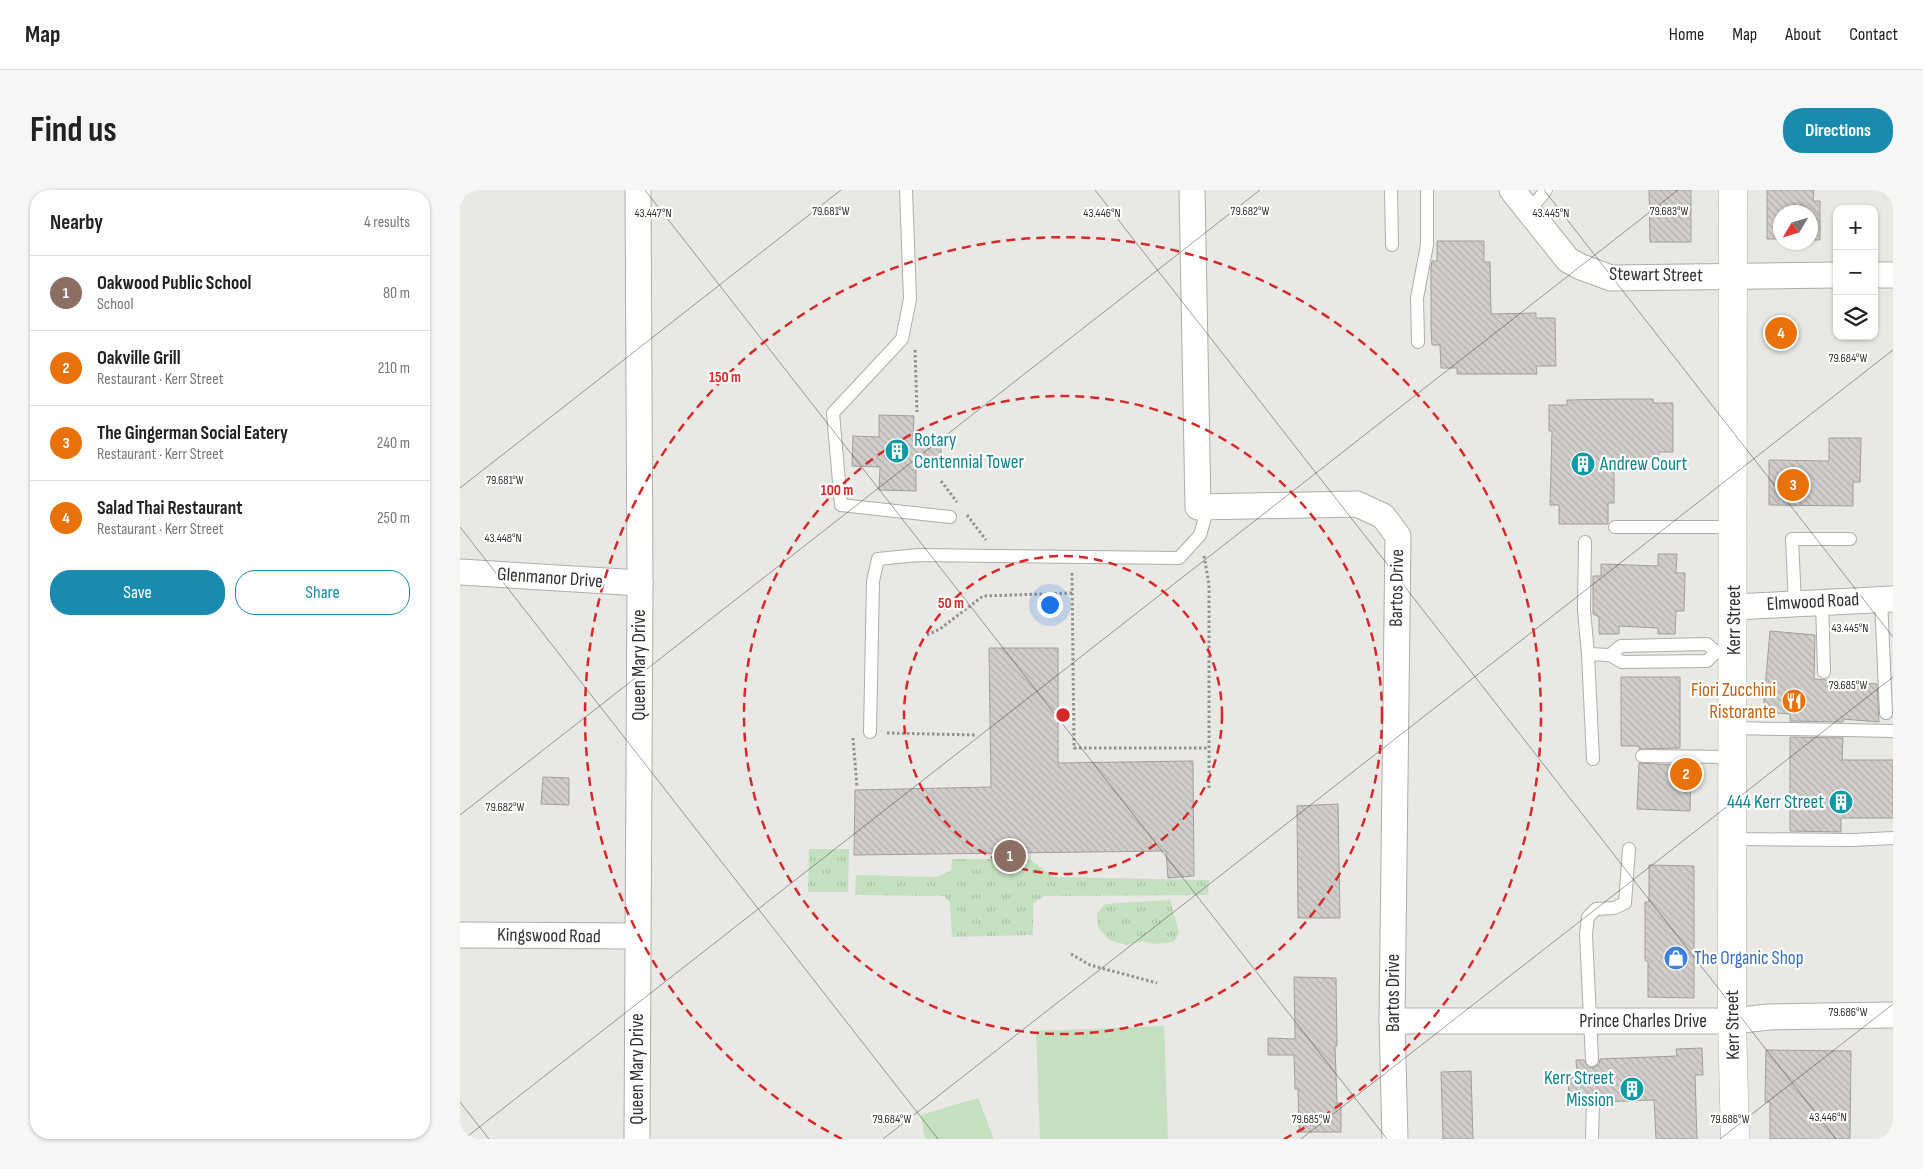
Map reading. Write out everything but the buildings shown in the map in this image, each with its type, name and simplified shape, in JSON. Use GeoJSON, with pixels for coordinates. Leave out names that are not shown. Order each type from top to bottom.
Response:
{"type":"FeatureCollection","features":[{"type":"Feature","properties":{"kind":"main road","name":"Kerr Street"},"geometry":{"type":"LineString","coordinates":[[1734,190],[1734,607],[1725,652],[1733,728],[1732,1021],[1735,1139]]}},
{"type":"Feature","properties":{"kind":"street","name":"Queen Mary Drive"},"geometry":{"type":"LineString","coordinates":[[637,1139],[640,582],[638,190]]}},
{"type":"Feature","properties":{"kind":"street"},"geometry":{"type":"LineString","coordinates":[[1192,190],[1198,507],[1208,507]]}},
{"type":"Feature","properties":{"kind":"street","name":"Stewart Street"},"geometry":{"type":"LineString","coordinates":[[1512,190],[1530,210],[1568,260],[1611,278],[1734,275],[1833,276]]}},
{"type":"Feature","properties":{"kind":"street"},"geometry":{"type":"LineString","coordinates":[[1878,275],[1893,275]]}},
{"type":"Feature","properties":{"kind":"street","name":"Bartos Drive"},"geometry":{"type":"LineString","coordinates":[[1208,507],[1357,504],[1383,516],[1398,536],[1392,1021],[1394,1139]]}},
{"type":"Feature","properties":{"kind":"street","name":"Glenmanor Drive"},"geometry":{"type":"LineString","coordinates":[[460,572],[640,582]]}},
{"type":"Feature","properties":{"kind":"street","name":"Elmwood Road"},"geometry":{"type":"LineString","coordinates":[[1734,607],[1794,602],[1887,599]]}},
{"type":"Feature","properties":{"kind":"street","name":"Kingswood Road"},"geometry":{"type":"LineString","coordinates":[[460,935],[637,936]]}},
{"type":"Feature","properties":{"kind":"street","name":"Prince Charles Drive"},"geometry":{"type":"LineString","coordinates":[[1392,1021],[1732,1021],[1769,1017],[1893,1015]]}},
{"type":"Feature","properties":{"kind":"lane"},"geometry":{"type":"LineString","coordinates":[[906,190],[910,299],[902,339],[833,413],[841,505],[950,517]]}},
{"type":"Feature","properties":{"kind":"lane"},"geometry":{"type":"LineString","coordinates":[[1391,190],[1392,245]]}},
{"type":"Feature","properties":{"kind":"lane"},"geometry":{"type":"LineString","coordinates":[[1418,342],[1417,298],[1427,245],[1426,190]]}},
{"type":"Feature","properties":{"kind":"lane"},"geometry":{"type":"LineString","coordinates":[[1530,210],[1546,190]]}},
{"type":"Feature","properties":{"kind":"lane"},"geometry":{"type":"LineString","coordinates":[[870,732],[873,581],[878,559],[918,555],[1179,558],[1200,535],[1208,507]]}},
{"type":"Feature","properties":{"kind":"lane"},"geometry":{"type":"LineString","coordinates":[[1615,528],[1734,527]]}},
{"type":"Feature","properties":{"kind":"lane"},"geometry":{"type":"LineString","coordinates":[[1794,602],[1792,539],[1850,539]]}},
{"type":"Feature","properties":{"kind":"lane"},"geometry":{"type":"LineString","coordinates":[[1584,542],[1584,610],[1593,759]]}},
{"type":"Feature","properties":{"kind":"lane"},"geometry":{"type":"LineString","coordinates":[[1886,713],[1887,599]]}},
{"type":"Feature","properties":{"kind":"lane"},"geometry":{"type":"LineString","coordinates":[[1822,601],[1824,672]]}},
{"type":"Feature","properties":{"kind":"lane"},"geometry":{"type":"LineString","coordinates":[[1588,654],[1610,656],[1620,646],[1707,644],[1725,652]]}},
{"type":"Feature","properties":{"kind":"lane"},"geometry":{"type":"LineString","coordinates":[[1733,728],[1893,731]]}},
{"type":"Feature","properties":{"kind":"lane"},"geometry":{"type":"LineString","coordinates":[[1642,756],[1733,757]]}},
{"type":"Feature","properties":{"kind":"lane"},"geometry":{"type":"LineString","coordinates":[[1733,839],[1852,840],[1893,838]]}},
{"type":"Feature","properties":{"kind":"lane"},"geometry":{"type":"LineString","coordinates":[[1592,1060],[1586,934],[1588,918],[1596,909],[1614,908],[1625,903],[1629,849]]}},
{"type":"Feature","properties":{"kind":"lane"},"geometry":{"type":"LineString","coordinates":[[1592,1139],[1593,1102]]}},
{"type":"Feature","properties":{"kind":"path"},"geometry":{"type":"LineString","coordinates":[[941,481],[958,503]]}},
{"type":"Feature","properties":{"kind":"path"},"geometry":{"type":"LineString","coordinates":[[964,511],[998,556]]}},
{"type":"Feature","properties":{"kind":"path"},"geometry":{"type":"LineString","coordinates":[[1200,535],[1209,584],[1209,789]]}},
{"type":"Feature","properties":{"kind":"path"},"geometry":{"type":"LineString","coordinates":[[1072,556],[1074,748],[1209,748]]}},
{"type":"Feature","properties":{"kind":"path"},"geometry":{"type":"LineString","coordinates":[[926,635],[940,629],[984,596],[1072,593]]}},
{"type":"Feature","properties":{"kind":"path"},"geometry":{"type":"LineString","coordinates":[[857,787],[853,736],[870,732],[975,734]]}},
{"type":"Feature","properties":{"kind":"path"},"geometry":{"type":"LineString","coordinates":[[1071,954],[1090,966],[1157,983]]}},
{"type":"Feature","properties":{"kind":"green space"},"geometry":{"type":"Polygon","coordinates":[[[809,849],[849,849],[848,892],[808,892],[809,849]]]}},
{"type":"Feature","properties":{"kind":"green space"},"geometry":{"type":"Polygon","coordinates":[[[952,859],[1029,859],[1054,877],[1209,880],[1208,895],[1045,896],[1033,903],[1033,935],[952,937],[950,902],[944,896],[855,895],[856,875],[936,877],[951,871],[952,859]]]}},
{"type":"Feature","properties":{"kind":"green space"},"geometry":{"type":"Polygon","coordinates":[[[1170,900],[1179,933],[1174,942],[1153,944],[1143,941],[1127,945],[1109,940],[1098,927],[1097,914],[1105,904],[1170,900]]]}},
{"type":"Feature","properties":{"kind":"green space"},"geometry":{"type":"Polygon","coordinates":[[[1164,1026],[1168,1139],[1040,1139],[1036,1031],[1164,1026]]]}},
{"type":"Feature","properties":{"kind":"green space"},"geometry":{"type":"Polygon","coordinates":[[[978,1098],[994,1139],[925,1139],[921,1115],[978,1098]]]}},
{"type":"Feature","properties":{"kind":"place","name":"Salad Thai Restaurant"},"geometry":{"type":"Point","coordinates":[1781,333]}},
{"type":"Feature","properties":{"kind":"place","name":"Rotary Centennial Tower"},"geometry":{"type":"Point","coordinates":[897,451]}},
{"type":"Feature","properties":{"kind":"place","name":"Andrew Court"},"geometry":{"type":"Point","coordinates":[1583,464]}},
{"type":"Feature","properties":{"kind":"place","name":"The Gingerman Social Eatery"},"geometry":{"type":"Point","coordinates":[1793,485]}},
{"type":"Feature","properties":{"kind":"place","name":"Fiori Zucchini Ristorante"},"geometry":{"type":"Point","coordinates":[1794,701]}},
{"type":"Feature","properties":{"kind":"place","name":"Oakville Grill"},"geometry":{"type":"Point","coordinates":[1686,774]}},
{"type":"Feature","properties":{"kind":"place","name":"444 Kerr Street"},"geometry":{"type":"Point","coordinates":[1841,802]}},
{"type":"Feature","properties":{"kind":"place","name":"Oakwood Public School"},"geometry":{"type":"Point","coordinates":[1010,856]}},
{"type":"Feature","properties":{"kind":"place","name":"The Organic Shop"},"geometry":{"type":"Point","coordinates":[1676,958]}},
{"type":"Feature","properties":{"kind":"place","name":"Kerr Street Mission"},"geometry":{"type":"Point","coordinates":[1632,1089]}}]}
